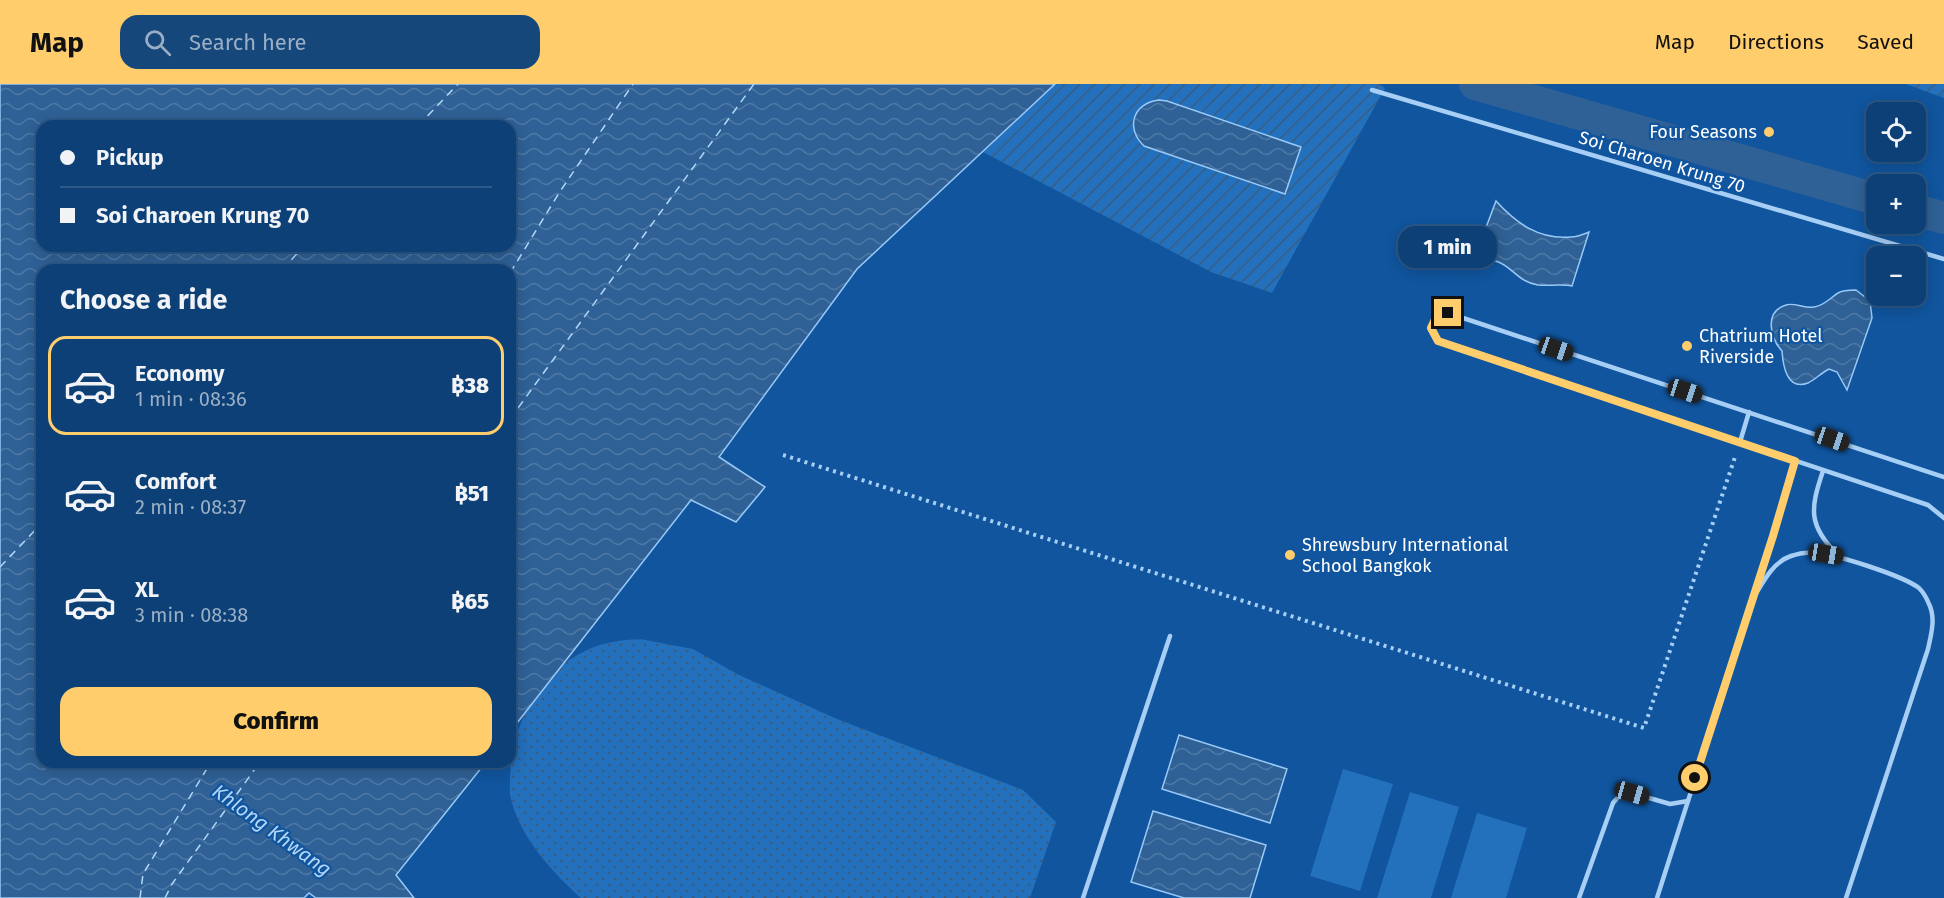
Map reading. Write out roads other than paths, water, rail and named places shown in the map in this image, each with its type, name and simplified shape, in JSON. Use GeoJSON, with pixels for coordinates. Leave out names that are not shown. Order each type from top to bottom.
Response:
{"type":"FeatureCollection","features":[{"type":"Feature","properties":{"kind":"lane","name":"Soi Charoen Krung 70"},"geometry":{"type":"LineString","coordinates":[[1372,90],[1944,259]]}},
{"type":"Feature","properties":{"kind":"lane"},"geometry":{"type":"LineString","coordinates":[[1944,477],[1448,313],[1437,315],[1431,328],[1438,341],[1928,505],[1944,518]]}},
{"type":"Feature","properties":{"kind":"lane"},"geometry":{"type":"LineString","coordinates":[[1740,442],[1749,412]]}},
{"type":"Feature","properties":{"kind":"lane"},"geometry":{"type":"LineString","coordinates":[[1657,898],[1754,597],[1795,461]]}},
{"type":"Feature","properties":{"kind":"lane"},"geometry":{"type":"LineString","coordinates":[[1823,471],[1813,509],[1816,528],[1839,556]]}},
{"type":"Feature","properties":{"kind":"lane"},"geometry":{"type":"LineString","coordinates":[[1754,597],[1766,576],[1778,563],[1790,556],[1813,552],[1839,556],[1905,581],[1921,589],[1930,605],[1933,624],[1928,649],[1846,898]]}},
{"type":"Feature","properties":{"kind":"lane"},"geometry":{"type":"LineString","coordinates":[[1083,898],[1170,636]]}},
{"type":"Feature","properties":{"kind":"lane"},"geometry":{"type":"LineString","coordinates":[[1579,898],[1613,803],[1620,795],[1632,793],[1670,804],[1688,801]]}},
{"type":"Feature","properties":{"kind":"water","name":"Khlong Khwang"},"geometry":{"type":"Polygon","coordinates":[[[0,84],[1055,84],[857,269],[719,457],[765,487],[736,522],[691,500],[516,724],[516,264],[36,264],[36,768],[481,768],[396,875],[414,898],[316,898],[309,893],[304,898],[0,898],[0,84]]]}},
{"type":"Feature","properties":{"kind":"water"},"geometry":{"type":"Polygon","coordinates":[[[1159,100],[1301,147],[1285,194],[1144,146],[1135,132],[1135,117],[1143,106],[1159,100]]]}},
{"type":"Feature","properties":{"kind":"water"},"geometry":{"type":"Polygon","coordinates":[[[1496,201],[1520,223],[1538,233],[1559,237],[1576,236],[1589,232],[1572,286],[1538,285],[1521,278],[1495,261],[1473,262],[1496,201]]]}},
{"type":"Feature","properties":{"kind":"water"},"geometry":{"type":"Polygon","coordinates":[[[1847,290],[1856,290],[1866,298],[1866,306],[1871,306],[1872,318],[1847,390],[1837,372],[1829,369],[1808,383],[1801,385],[1795,383],[1787,376],[1782,351],[1772,333],[1774,313],[1789,304],[1818,306],[1847,290]]]}},
{"type":"Feature","properties":{"kind":"water"},"geometry":{"type":"Polygon","coordinates":[[[1179,735],[1287,769],[1270,823],[1162,789],[1179,735]]]}},
{"type":"Feature","properties":{"kind":"water"},"geometry":{"type":"Polygon","coordinates":[[[1153,811],[1266,845],[1250,898],[1184,898],[1131,882],[1153,811]]]}},
{"type":"Feature","properties":{"kind":"waterway"},"geometry":{"type":"LineString","coordinates":[[1475,84],[1866,196]]}},
{"type":"Feature","properties":{"kind":"waterway"},"geometry":{"type":"LineString","coordinates":[[1926,213],[1944,218]]}},
{"type":"Feature","properties":{"kind":"place","name":"Four Seasons"},"geometry":{"type":"Point","coordinates":[1769,132]}},
{"type":"Feature","properties":{"kind":"place","name":"Chatrium Hotel Riverside"},"geometry":{"type":"Point","coordinates":[1687,346]}},
{"type":"Feature","properties":{"kind":"place","name":"Shrewsbury International School Bangkok"},"geometry":{"type":"Point","coordinates":[1290,555]}}]}
